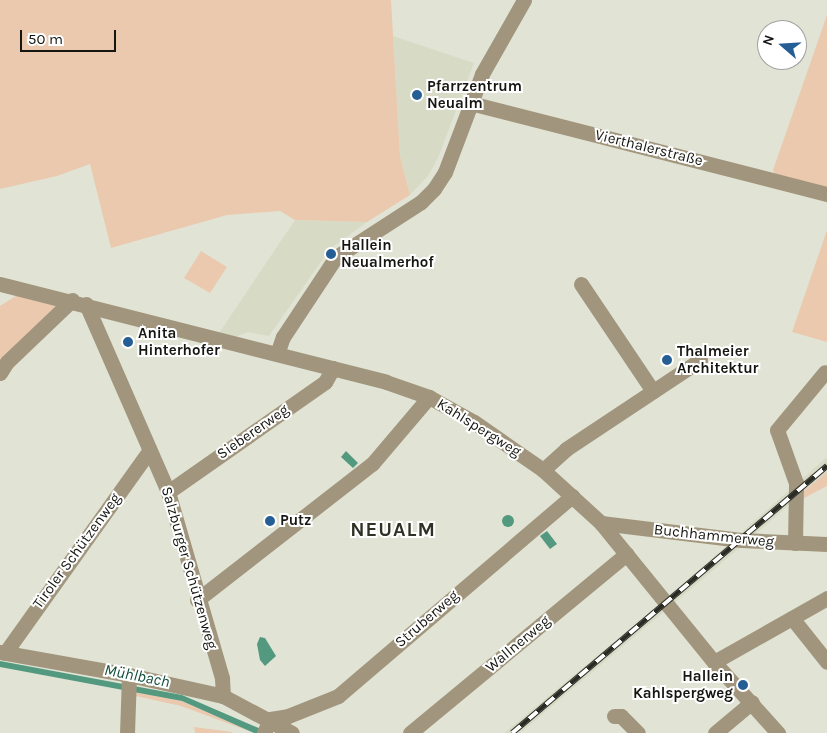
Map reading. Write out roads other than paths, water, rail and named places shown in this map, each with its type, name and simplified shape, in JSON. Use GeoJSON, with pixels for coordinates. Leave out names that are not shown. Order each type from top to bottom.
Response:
{"type":"FeatureCollection","features":[{"type":"Feature","properties":{"kind":"street"},"geometry":{"type":"LineString","coordinates":[[277,354],[292,322],[336,257],[421,202],[434,189],[445,172],[470,103],[524,0]]}},
{"type":"Feature","properties":{"kind":"street","name":"Vierthalerstraße"},"geometry":{"type":"LineString","coordinates":[[470,103],[827,194]]}},
{"type":"Feature","properties":{"kind":"street","name":"Kahlspergweg"},"geometry":{"type":"LineString","coordinates":[[0,284],[79,302],[152,325],[333,368],[429,397],[507,442],[543,470],[601,523],[714,662],[778,733]]}},
{"type":"Feature","properties":{"kind":"street"},"geometry":{"type":"LineString","coordinates":[[581,284],[653,391]]}},
{"type":"Feature","properties":{"kind":"street"},"geometry":{"type":"LineString","coordinates":[[0,373],[8,362],[79,302]]}},
{"type":"Feature","properties":{"kind":"street","name":"Salzburger Schützenweg"},"geometry":{"type":"LineString","coordinates":[[79,302],[150,450],[168,492],[197,600],[222,678],[223,696]]}},
{"type":"Feature","properties":{"kind":"street"},"geometry":{"type":"LineString","coordinates":[[543,470],[566,449],[700,360]]}},
{"type":"Feature","properties":{"kind":"street","name":"Siebererweg"},"geometry":{"type":"LineString","coordinates":[[168,492],[325,382],[333,368]]}},
{"type":"Feature","properties":{"kind":"street"},"geometry":{"type":"LineString","coordinates":[[794,543],[796,483],[778,430],[825,372]]}},
{"type":"Feature","properties":{"kind":"street"},"geometry":{"type":"LineString","coordinates":[[197,600],[372,464],[429,397]]}},
{"type":"Feature","properties":{"kind":"street","name":"Tiroler Schützenweg"},"geometry":{"type":"LineString","coordinates":[[2,652],[150,450]]}},
{"type":"Feature","properties":{"kind":"street","name":"Struberweg"},"geometry":{"type":"LineString","coordinates":[[267,726],[338,696],[572,496]]}},
{"type":"Feature","properties":{"kind":"street","name":"Buchhammerweg"},"geometry":{"type":"LineString","coordinates":[[601,523],[742,540],[827,544]]}},
{"type":"Feature","properties":{"kind":"street","name":"Wallnerweg"},"geometry":{"type":"LineString","coordinates":[[410,733],[626,554]]}},
{"type":"Feature","properties":{"kind":"street"},"geometry":{"type":"LineString","coordinates":[[714,662],[827,598]]}},
{"type":"Feature","properties":{"kind":"street"},"geometry":{"type":"LineString","coordinates":[[792,618],[827,662]]}},
{"type":"Feature","properties":{"kind":"street"},"geometry":{"type":"LineString","coordinates":[[2,652],[128,683],[223,696],[267,726],[292,733]]}},
{"type":"Feature","properties":{"kind":"street"},"geometry":{"type":"LineString","coordinates":[[127,733],[128,683]]}},
{"type":"Feature","properties":{"kind":"street"},"geometry":{"type":"LineString","coordinates":[[715,733],[752,702]]}},
{"type":"Feature","properties":{"kind":"street"},"geometry":{"type":"LineString","coordinates":[[614,716],[621,716],[638,733]]}},
{"type":"Feature","properties":{"kind":"railway"},"geometry":{"type":"LineString","coordinates":[[512,733],[827,466]]}},
{"type":"Feature","properties":{"kind":"place","name":"Pfarrzentrum Neualm"},"geometry":{"type":"Point","coordinates":[417,95]}},
{"type":"Feature","properties":{"kind":"place","name":"Hallein Neualmerhof"},"geometry":{"type":"Point","coordinates":[331,254]}},
{"type":"Feature","properties":{"kind":"place","name":"Anita Hinterhofer"},"geometry":{"type":"Point","coordinates":[128,342]}},
{"type":"Feature","properties":{"kind":"place","name":"Thalmeier Architektur"},"geometry":{"type":"Point","coordinates":[667,360]}},
{"type":"Feature","properties":{"kind":"place","name":"Putz"},"geometry":{"type":"Point","coordinates":[270,521]}},
{"type":"Feature","properties":{"kind":"place","name":"Hallein Kahlspergweg"},"geometry":{"type":"Point","coordinates":[743,685]}},
{"type":"Feature","properties":{"kind":"district","name":"NEUALM"},"geometry":{"type":"Point","coordinates":[393,529]}},
{"type":"Feature","properties":{"kind":"water label","name":"Mühlbach"},"geometry":{"type":"Point","coordinates":[137,676]}}]}
